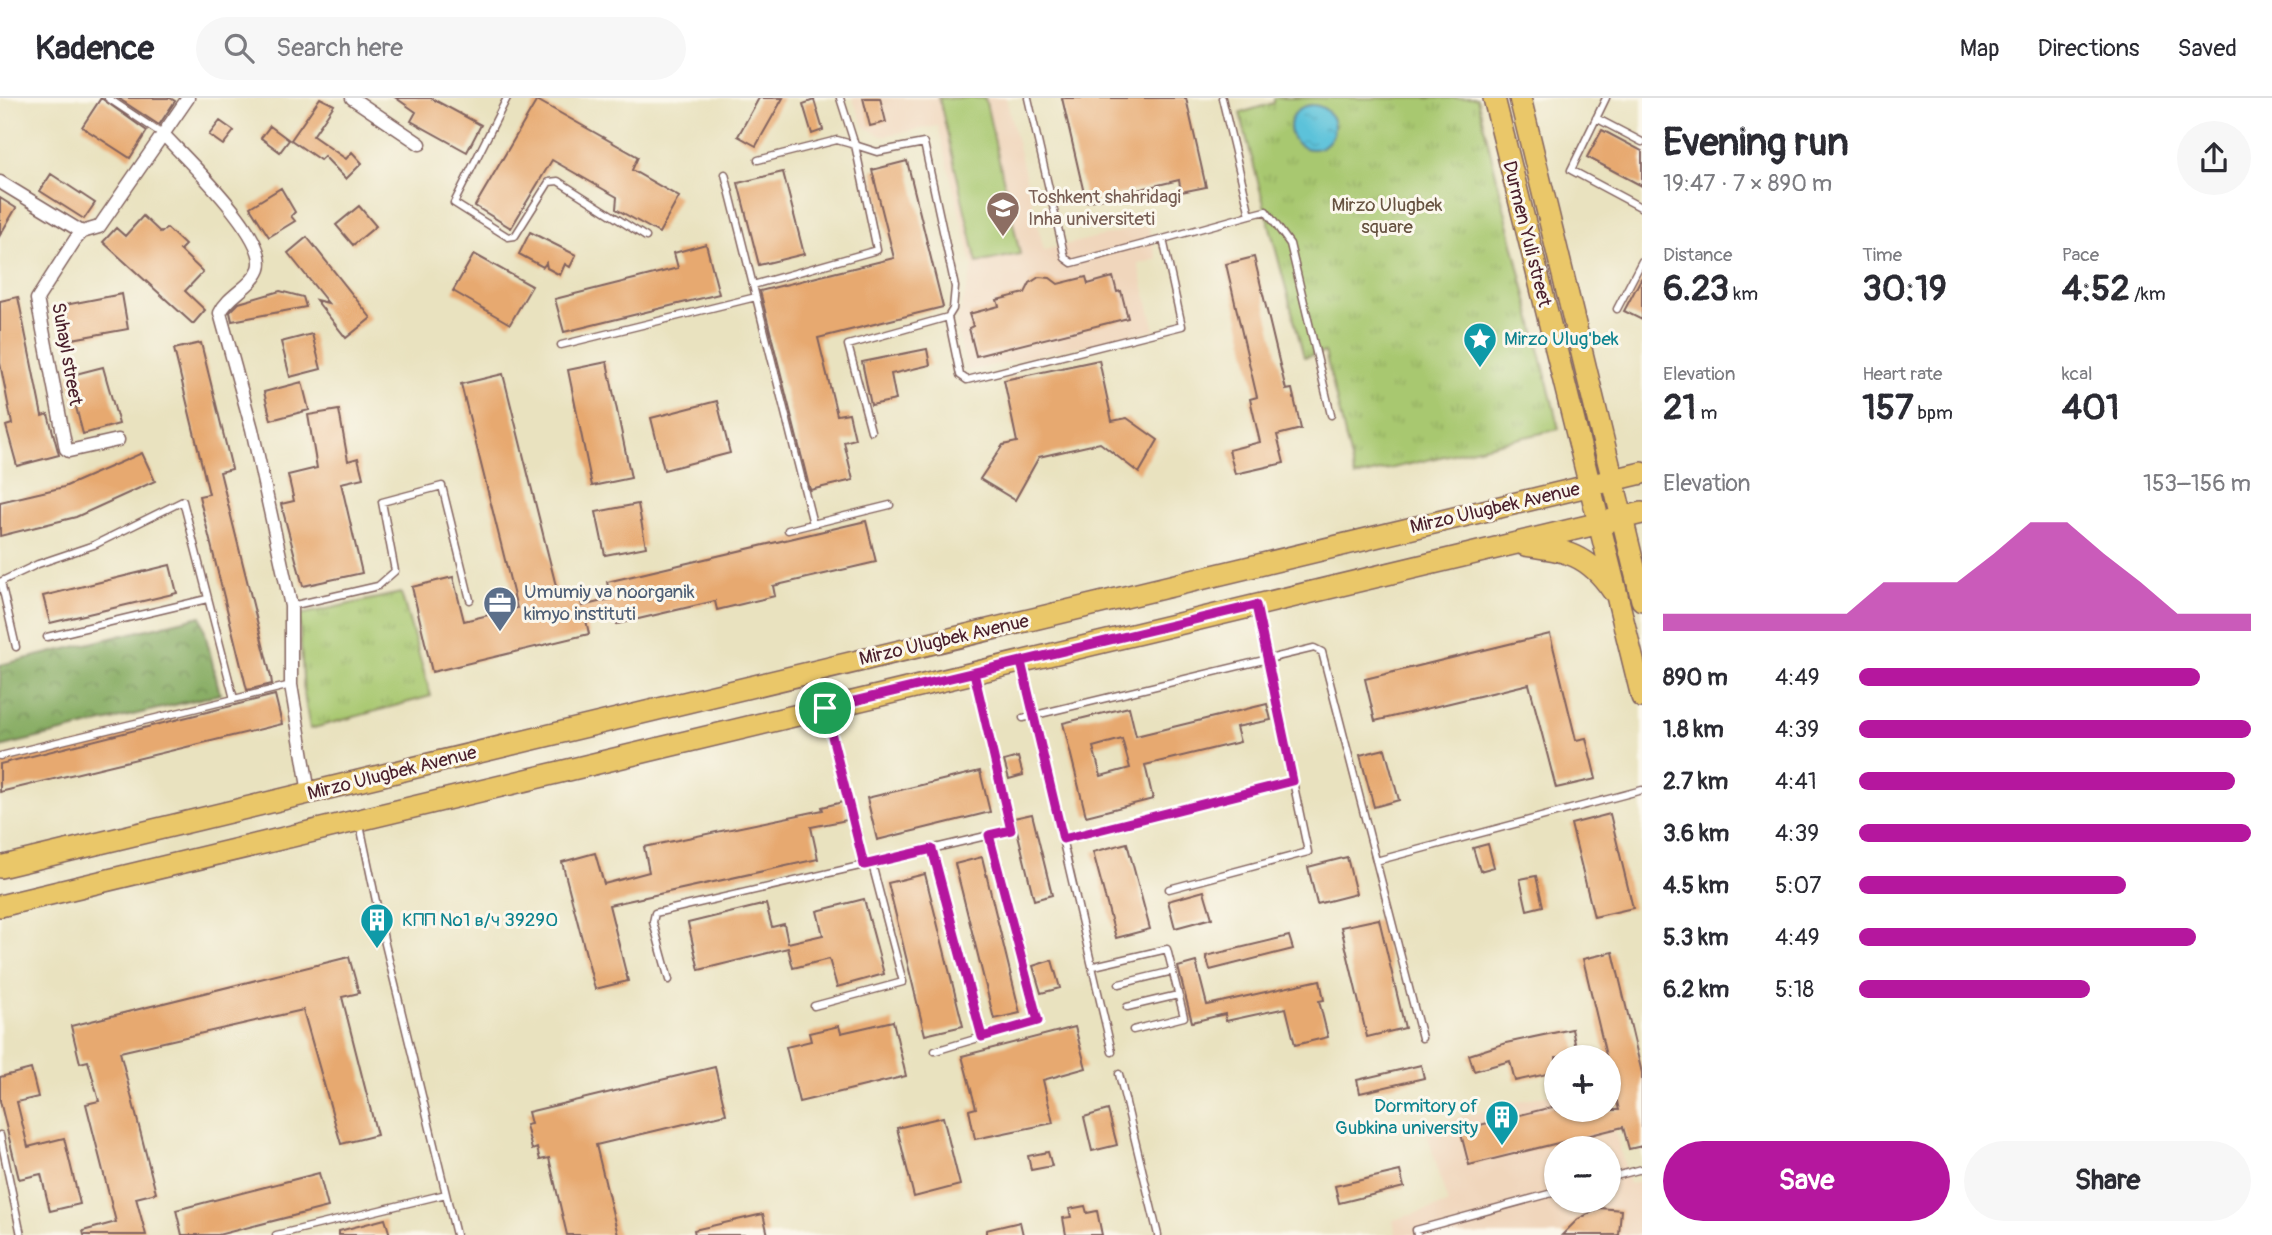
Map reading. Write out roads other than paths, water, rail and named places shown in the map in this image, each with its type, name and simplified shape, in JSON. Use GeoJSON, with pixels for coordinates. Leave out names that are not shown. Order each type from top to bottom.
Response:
{"type":"FeatureCollection","features":[{"type":"Feature","properties":{"kind":"main road","name":"Durmen Yuli street"},"geometry":{"type":"LineString","coordinates":[[1494,98],[1642,697]]}},
{"type":"Feature","properties":{"kind":"main road","name":"Durmen Yuli street"},"geometry":{"type":"LineString","coordinates":[[1520,98],[1613,480],[1632,515],[1642,600]]}},
{"type":"Feature","properties":{"kind":"main road","name":"Mirzo Ulugbek Avenue"},"geometry":{"type":"LineString","coordinates":[[0,867],[1642,473]]}},
{"type":"Feature","properties":{"kind":"main road","name":"Mirzo Ulugbek Avenue"},"geometry":{"type":"LineString","coordinates":[[0,906],[1632,515]]}},
{"type":"Feature","properties":{"kind":"main road"},"geometry":{"type":"LineString","coordinates":[[1513,544],[1581,558],[1600,572],[1619,601]]}},
{"type":"Feature","properties":{"kind":"main road"},"geometry":{"type":"LineString","coordinates":[[349,783],[359,820]]}},
{"type":"Feature","properties":{"kind":"street","name":"Suhayl street"},"geometry":{"type":"LineString","coordinates":[[118,440],[69,451],[66,449],[37,299],[41,288],[82,232],[99,227],[188,98]]}},
{"type":"Feature","properties":{"kind":"street"},"geometry":{"type":"LineString","coordinates":[[352,98],[420,144]]}},
{"type":"Feature","properties":{"kind":"street"},"geometry":{"type":"LineString","coordinates":[[164,135],[241,219],[255,245],[259,269],[220,313],[252,429],[291,606],[291,685],[309,793]]}},
{"type":"Feature","properties":{"kind":"street"},"geometry":{"type":"LineString","coordinates":[[0,182],[82,232]]}},
{"type":"Feature","properties":{"kind":"lane"},"geometry":{"type":"LineString","coordinates":[[108,98],[164,135]]}},
{"type":"Feature","properties":{"kind":"lane"},"geometry":{"type":"LineString","coordinates":[[507,98],[454,203],[508,237],[515,236],[549,182],[558,181],[646,237]]}},
{"type":"Feature","properties":{"kind":"lane"},"geometry":{"type":"LineString","coordinates":[[753,285],[877,250],[855,145],[840,98]]}},
{"type":"Feature","properties":{"kind":"lane"},"geometry":{"type":"LineString","coordinates":[[1028,98],[1065,258],[1072,263],[1266,211],[1290,244],[1331,415]]}},
{"type":"Feature","properties":{"kind":"lane"},"geometry":{"type":"LineString","coordinates":[[1222,98],[1250,215]]}},
{"type":"Feature","properties":{"kind":"lane"},"geometry":{"type":"LineString","coordinates":[[1606,98],[1571,170],[1642,208]]}},
{"type":"Feature","properties":{"kind":"lane"},"geometry":{"type":"LineString","coordinates":[[1596,118],[1642,142]]}},
{"type":"Feature","properties":{"kind":"lane"},"geometry":{"type":"LineString","coordinates":[[758,160],[837,140],[877,152],[924,144],[955,287],[953,309],[948,317],[848,345],[871,431]]}},
{"type":"Feature","properties":{"kind":"lane"},"geometry":{"type":"LineString","coordinates":[[725,174],[813,524]]}},
{"type":"Feature","properties":{"kind":"lane"},"geometry":{"type":"LineString","coordinates":[[948,317],[960,375],[967,380],[1182,326],[1163,239]]}},
{"type":"Feature","properties":{"kind":"lane"},"geometry":{"type":"LineString","coordinates":[[1617,309],[1642,261]]}},
{"type":"Feature","properties":{"kind":"lane"},"geometry":{"type":"LineString","coordinates":[[561,345],[756,296]]}},
{"type":"Feature","properties":{"kind":"lane"},"geometry":{"type":"LineString","coordinates":[[291,606],[379,586],[396,571],[382,502],[442,486],[470,600]]}},
{"type":"Feature","properties":{"kind":"lane"},"geometry":{"type":"LineString","coordinates":[[16,647],[0,582],[38,564],[94,545],[183,501],[234,699]]}},
{"type":"Feature","properties":{"kind":"lane"},"geometry":{"type":"LineString","coordinates":[[788,530],[890,505]]}},
{"type":"Feature","properties":{"kind":"lane"},"geometry":{"type":"LineString","coordinates":[[47,637],[207,599]]}},
{"type":"Feature","properties":{"kind":"lane"},"geometry":{"type":"LineString","coordinates":[[1169,889],[1308,852],[1256,605]]}},
{"type":"Feature","properties":{"kind":"lane"},"geometry":{"type":"LineString","coordinates":[[1023,718],[1314,648],[1322,652],[1422,1038]]}},
{"type":"Feature","properties":{"kind":"lane"},"geometry":{"type":"LineString","coordinates":[[1021,662],[1094,965],[1112,1052]]}},
{"type":"Feature","properties":{"kind":"lane"},"geometry":{"type":"LineString","coordinates":[[669,980],[653,922],[655,913],[1011,830],[974,673]]}},
{"type":"Feature","properties":{"kind":"lane"},"geometry":{"type":"LineString","coordinates":[[0,756],[291,685]]}},
{"type":"Feature","properties":{"kind":"lane"},"geometry":{"type":"LineString","coordinates":[[825,708],[864,865]]}},
{"type":"Feature","properties":{"kind":"lane"},"geometry":{"type":"LineString","coordinates":[[1063,839],[1293,781]]}},
{"type":"Feature","properties":{"kind":"lane"},"geometry":{"type":"LineString","coordinates":[[1376,862],[1642,790]]}},
{"type":"Feature","properties":{"kind":"lane"},"geometry":{"type":"LineString","coordinates":[[359,820],[385,944],[456,1235]]}},
{"type":"Feature","properties":{"kind":"lane"},"geometry":{"type":"LineString","coordinates":[[935,1051],[1038,1021],[989,835]]}},
{"type":"Feature","properties":{"kind":"lane"},"geometry":{"type":"LineString","coordinates":[[932,849],[982,1037]]}},
{"type":"Feature","properties":{"kind":"lane"},"geometry":{"type":"LineString","coordinates":[[814,1006],[903,982],[872,864]]}},
{"type":"Feature","properties":{"kind":"lane"},"geometry":{"type":"LineString","coordinates":[[1094,965],[1167,949],[1184,1017],[1133,1030]]}},
{"type":"Feature","properties":{"kind":"lane"},"geometry":{"type":"LineString","coordinates":[[1119,984],[1172,971]]}},
{"type":"Feature","properties":{"kind":"lane"},"geometry":{"type":"LineString","coordinates":[[1127,1007],[1178,995]]}},
{"type":"Feature","properties":{"kind":"lane"},"geometry":{"type":"LineString","coordinates":[[1119,1074],[1158,1235]]}},
{"type":"Feature","properties":{"kind":"lane"},"geometry":{"type":"LineString","coordinates":[[0,1136],[20,1235]]}},
{"type":"Feature","properties":{"kind":"lane"},"geometry":{"type":"LineString","coordinates":[[1621,1175],[1642,1169]]}},
{"type":"Feature","properties":{"kind":"lane"},"geometry":{"type":"LineString","coordinates":[[276,1235],[446,1194]]}},
{"type":"Feature","properties":{"kind":"lane"},"geometry":{"type":"LineString","coordinates":[[1417,1235],[1416,1230],[1544,1195]]}},
{"type":"Feature","properties":{"kind":"water"},"geometry":{"type":"Polygon","coordinates":[[[1312,105],[1327,112],[1334,127],[1327,142],[1312,149],[1297,142],[1290,127],[1297,112],[1312,105]]]}},
{"type":"Feature","properties":{"kind":"place","name":"Toshkent shahridagi Inha universiteti"},"geometry":{"type":"Point","coordinates":[1003,238]}},
{"type":"Feature","properties":{"kind":"place","name":"Mirzo Ulug'bek"},"geometry":{"type":"Point","coordinates":[1480,369]}},
{"type":"Feature","properties":{"kind":"place","name":"Umumiy va noorganik kimyo instituti"},"geometry":{"type":"Point","coordinates":[500,633]}},
{"type":"Feature","properties":{"kind":"place","name":"КПП №1 в/ч 39290"},"geometry":{"type":"Point","coordinates":[377,950]}},
{"type":"Feature","properties":{"kind":"place","name":"Dormitory of Gubkina university"},"geometry":{"type":"Point","coordinates":[1502,1147]}},
{"type":"Feature","properties":{"kind":"park label","name":"Mirzo Ulugbek square"},"geometry":{"type":"Point","coordinates":[1387,216]}}]}
